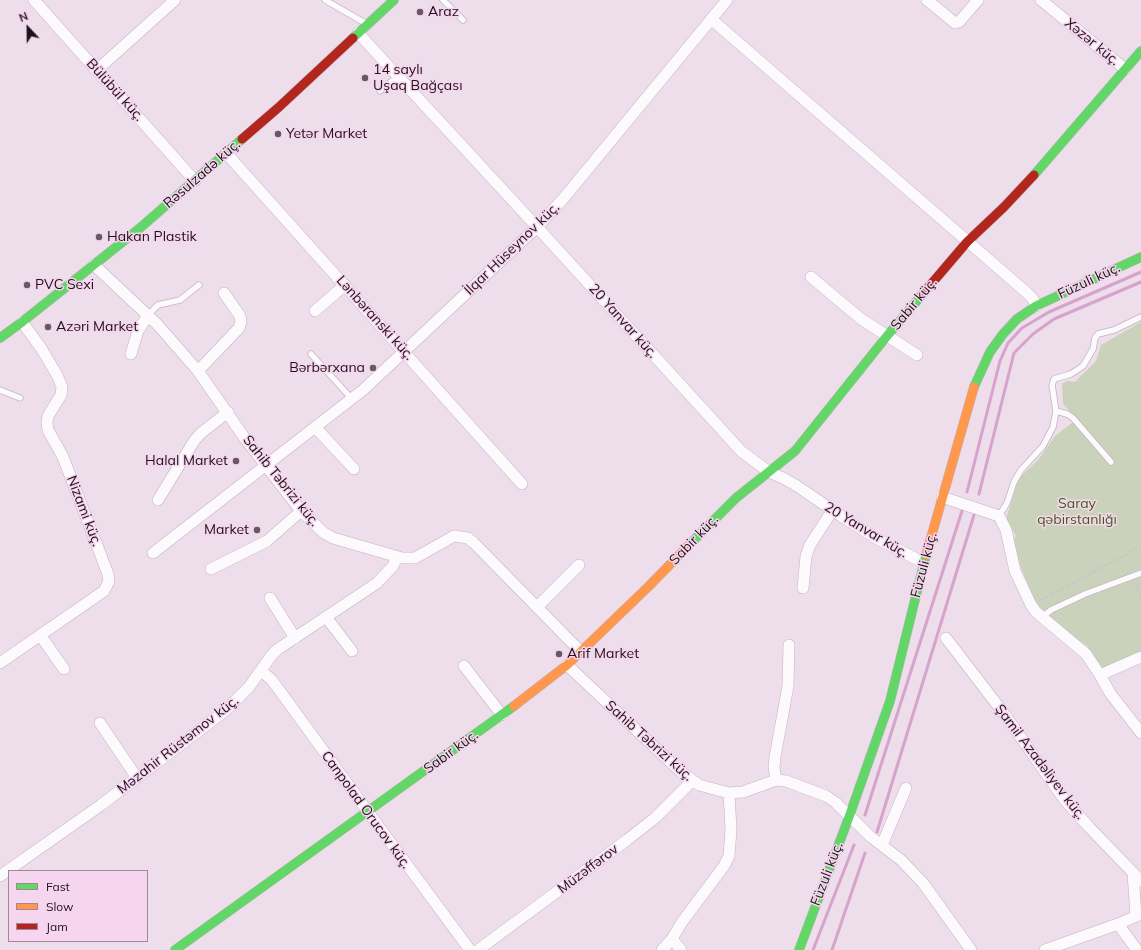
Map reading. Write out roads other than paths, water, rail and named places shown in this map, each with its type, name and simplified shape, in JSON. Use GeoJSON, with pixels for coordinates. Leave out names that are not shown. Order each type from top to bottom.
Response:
{"type":"FeatureCollection","features":[{"type":"Feature","properties":{"kind":"street","name":"Bülübül küç."},"geometry":{"type":"LineString","coordinates":[[34,0],[195,181]]}},
{"type":"Feature","properties":{"kind":"street"},"geometry":{"type":"LineString","coordinates":[[97,70],[175,0]]}},
{"type":"Feature","properties":{"kind":"street","name":"İlqar Hüseynov küç."},"geometry":{"type":"LineString","coordinates":[[153,553],[352,399],[537,227],[563,199],[727,0]]}},
{"type":"Feature","properties":{"kind":"street"},"geometry":{"type":"LineString","coordinates":[[927,0],[955,23],[959,22],[978,0]]}},
{"type":"Feature","properties":{"kind":"street","name":"Xəzər küç."},"geometry":{"type":"LineString","coordinates":[[1041,0],[1125,69]]}},
{"type":"Feature","properties":{"kind":"street","name":"Rəsulzadə küç."},"geometry":{"type":"LineString","coordinates":[[0,338],[94,265],[195,181],[358,33],[388,2]]}},
{"type":"Feature","properties":{"kind":"street"},"geometry":{"type":"LineString","coordinates":[[711,19],[1026,292],[1033,299],[1036,306]]}},
{"type":"Feature","properties":{"kind":"street","name":"20 Yanvar küç."},"geometry":{"type":"LineString","coordinates":[[358,33],[741,451],[769,472],[798,486],[876,538],[924,563]]}},
{"type":"Feature","properties":{"kind":"street","name":"Sabir küç."},"geometry":{"type":"LineString","coordinates":[[175,950],[502,715],[567,666],[649,586],[722,511],[795,451],[887,336],[967,242],[1029,180],[1141,52]]}},
{"type":"Feature","properties":{"kind":"street","name":"Lənbəranski küç."},"geometry":{"type":"LineString","coordinates":[[226,153],[522,484]]}},
{"type":"Feature","properties":{"kind":"street","name":"Füzuli küç."},"geometry":{"type":"LineString","coordinates":[[798,950],[849,817],[890,701],[924,563],[957,442],[975,383],[990,352],[1003,334],[1017,319],[1036,306],[1141,257]]}},
{"type":"Feature","properties":{"kind":"street","name":"Sahib Təbrizi küç."},"geometry":{"type":"LineString","coordinates":[[94,265],[148,315],[198,372],[265,465],[313,524],[324,533],[333,538],[397,556],[415,558],[454,536],[468,538],[581,652]]}},
{"type":"Feature","properties":{"kind":"street"},"geometry":{"type":"LineString","coordinates":[[810,277],[861,319],[917,355]]}},
{"type":"Feature","properties":{"kind":"street"},"geometry":{"type":"LineString","coordinates":[[315,311],[345,285]]}},
{"type":"Feature","properties":{"kind":"street"},"geometry":{"type":"LineString","coordinates":[[198,372],[239,328],[241,322],[240,316],[224,293]]}},
{"type":"Feature","properties":{"kind":"street"},"geometry":{"type":"LineString","coordinates":[[131,354],[138,330],[148,315]]}},
{"type":"Feature","properties":{"kind":"street","name":"Nizami küç."},"geometry":{"type":"LineString","coordinates":[[0,663],[104,591],[109,581],[108,574],[63,457],[48,430],[48,416],[61,395],[62,387],[41,348],[22,322]]}},
{"type":"Feature","properties":{"kind":"street"},"geometry":{"type":"LineString","coordinates":[[158,500],[194,441],[201,433],[228,412]]}},
{"type":"Feature","properties":{"kind":"street"},"geometry":{"type":"LineString","coordinates":[[315,427],[354,469]]}},
{"type":"Feature","properties":{"kind":"street"},"geometry":{"type":"LineString","coordinates":[[942,497],[999,516],[1006,530],[1015,571],[1031,605],[1042,617],[1086,654],[1110,693],[1141,733]]}},
{"type":"Feature","properties":{"kind":"street"},"geometry":{"type":"LineString","coordinates":[[211,569],[267,541],[301,510]]}},
{"type":"Feature","properties":{"kind":"street"},"geometry":{"type":"LineString","coordinates":[[803,588],[806,556],[808,550],[832,510]]}},
{"type":"Feature","properties":{"kind":"street","name":"Məzahir Rüstəmov küç."},"geometry":{"type":"LineString","coordinates":[[9,870],[101,805],[226,710],[250,687],[271,656],[295,638],[377,583],[393,566],[397,556]]}},
{"type":"Feature","properties":{"kind":"street"},"geometry":{"type":"LineString","coordinates":[[537,607],[579,565]]}},
{"type":"Feature","properties":{"kind":"street"},"geometry":{"type":"LineString","coordinates":[[270,598],[295,638]]}},
{"type":"Feature","properties":{"kind":"street"},"geometry":{"type":"LineString","coordinates":[[326,617],[352,651]]}},
{"type":"Feature","properties":{"kind":"street"},"geometry":{"type":"LineString","coordinates":[[40,635],[64,669]]}},
{"type":"Feature","properties":{"kind":"street","name":"Şamil Azadəliyev küç."},"geometry":{"type":"LineString","coordinates":[[946,638],[1005,714],[1064,799],[1137,877]]}},
{"type":"Feature","properties":{"kind":"street"},"geometry":{"type":"LineString","coordinates":[[789,645],[788,686],[775,756],[774,768],[776,780],[796,784],[826,796],[835,802],[849,817],[900,860],[923,883],[971,950]]}},
{"type":"Feature","properties":{"kind":"street"},"geometry":{"type":"LineString","coordinates":[[1100,675],[1141,657]]}},
{"type":"Feature","properties":{"kind":"street"},"geometry":{"type":"LineString","coordinates":[[464,666],[502,715]]}},
{"type":"Feature","properties":{"kind":"street","name":"Sahib Təbrizi küç."},"geometry":{"type":"LineString","coordinates":[[567,666],[692,781],[699,785],[729,793],[743,792],[776,780]]}},
{"type":"Feature","properties":{"kind":"street","name":"Canpolad Orucov küç."},"geometry":{"type":"LineString","coordinates":[[261,671],[271,679],[277,687],[470,950]]}},
{"type":"Feature","properties":{"kind":"street"},"geometry":{"type":"LineString","coordinates":[[100,723],[136,778]]}},
{"type":"Feature","properties":{"kind":"street","name":"Müzəffərov"},"geometry":{"type":"LineString","coordinates":[[478,950],[655,818],[692,781]]}},
{"type":"Feature","properties":{"kind":"street"},"geometry":{"type":"LineString","coordinates":[[882,845],[906,788]]}},
{"type":"Feature","properties":{"kind":"street"},"geometry":{"type":"LineString","coordinates":[[662,950],[672,939],[682,922],[724,866],[729,856],[731,847],[731,830],[729,793]]}},
{"type":"Feature","properties":{"kind":"street"},"geometry":{"type":"LineString","coordinates":[[1045,950],[1139,915],[1137,877]]}},
{"type":"Feature","properties":{"kind":"street"},"geometry":{"type":"LineString","coordinates":[[1118,924],[1137,950]]}},
{"type":"Feature","properties":{"kind":"street"},"geometry":{"type":"LineString","coordinates":[[672,939],[681,950]]}},
{"type":"Feature","properties":{"kind":"lane"},"geometry":{"type":"LineString","coordinates":[[325,0],[367,24]]}},
{"type":"Feature","properties":{"kind":"lane"},"geometry":{"type":"LineString","coordinates":[[443,0],[463,20]]}},
{"type":"Feature","properties":{"kind":"lane"},"geometry":{"type":"LineString","coordinates":[[380,91],[398,76]]}},
{"type":"Feature","properties":{"kind":"lane"},"geometry":{"type":"LineString","coordinates":[[148,315],[158,305],[180,300],[199,285]]}},
{"type":"Feature","properties":{"kind":"lane"},"geometry":{"type":"LineString","coordinates":[[999,516],[1007,503],[1014,482],[1021,470],[1044,446],[1054,427],[1056,411],[1052,385],[1054,379],[1071,374],[1083,366],[1093,349],[1095,338],[1098,334],[1114,330],[1141,316]]}},
{"type":"Feature","properties":{"kind":"lane"},"geometry":{"type":"LineString","coordinates":[[311,354],[352,399]]}},
{"type":"Feature","properties":{"kind":"lane"},"geometry":{"type":"LineString","coordinates":[[0,390],[20,398]]}},
{"type":"Feature","properties":{"kind":"lane"},"geometry":{"type":"LineString","coordinates":[[1056,411],[1067,414],[1073,418],[1111,462]]}},
{"type":"Feature","properties":{"kind":"lane"},"geometry":{"type":"LineString","coordinates":[[1042,617],[1052,610],[1085,594],[1141,573]]}},
{"type":"Feature","properties":{"kind":"waterway"},"geometry":{"type":"LineString","coordinates":[[967,492],[1000,361],[1008,343],[1022,328],[1049,312],[1141,272]]}},
{"type":"Feature","properties":{"kind":"waterway"},"geometry":{"type":"LineString","coordinates":[[979,494],[1014,353],[1033,334],[1054,319],[1141,282]]}},
{"type":"Feature","properties":{"kind":"waterway"},"geometry":{"type":"LineString","coordinates":[[865,815],[962,511]]}},
{"type":"Feature","properties":{"kind":"waterway"},"geometry":{"type":"LineString","coordinates":[[877,832],[974,515]]}},
{"type":"Feature","properties":{"kind":"waterway"},"geometry":{"type":"LineString","coordinates":[[813,950],[854,845]]}},
{"type":"Feature","properties":{"kind":"waterway"},"geometry":{"type":"LineString","coordinates":[[832,950],[865,853]]}},
{"type":"Feature","properties":{"kind":"place","name":"Araz"},"geometry":{"type":"Point","coordinates":[420,12]}},
{"type":"Feature","properties":{"kind":"place","name":"14 saylı Uşaq Bağçası"},"geometry":{"type":"Point","coordinates":[365,78]}},
{"type":"Feature","properties":{"kind":"place","name":"Yetər Market"},"geometry":{"type":"Point","coordinates":[278,134]}},
{"type":"Feature","properties":{"kind":"place","name":"Hakan Plastik"},"geometry":{"type":"Point","coordinates":[99,237]}},
{"type":"Feature","properties":{"kind":"place","name":"PVC Sexi"},"geometry":{"type":"Point","coordinates":[27,285]}},
{"type":"Feature","properties":{"kind":"place","name":"Azəri Market"},"geometry":{"type":"Point","coordinates":[48,327]}},
{"type":"Feature","properties":{"kind":"place","name":"Bərbərxana"},"geometry":{"type":"Point","coordinates":[373,368]}},
{"type":"Feature","properties":{"kind":"place","name":"Halal Market"},"geometry":{"type":"Point","coordinates":[236,461]}},
{"type":"Feature","properties":{"kind":"place","name":"Market"},"geometry":{"type":"Point","coordinates":[257,530]}},
{"type":"Feature","properties":{"kind":"place","name":"Arif Market"},"geometry":{"type":"Point","coordinates":[559,654]}},
{"type":"Feature","properties":{"kind":"park label","name":"Saray qəbirstanlığı"},"geometry":{"type":"Point","coordinates":[1077,512]}}]}
